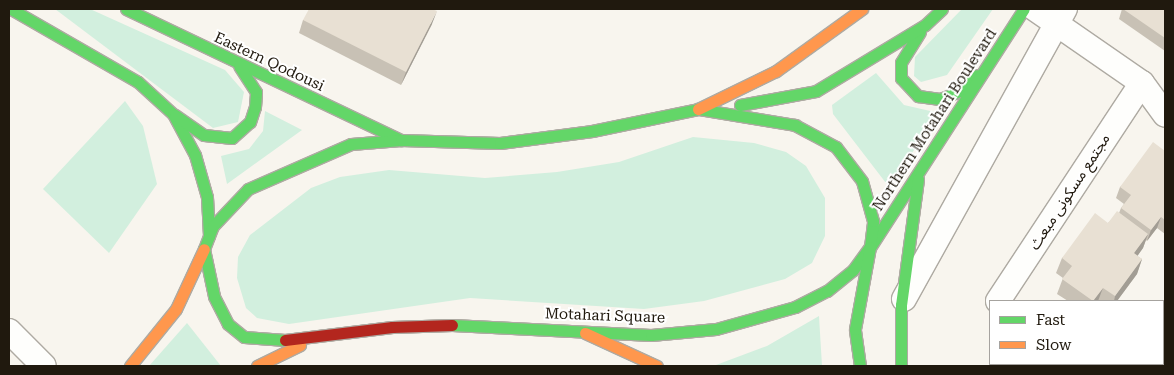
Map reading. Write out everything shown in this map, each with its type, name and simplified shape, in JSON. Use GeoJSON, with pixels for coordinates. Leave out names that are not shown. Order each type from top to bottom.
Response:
{"type":"FeatureCollection","features":[{"type":"Feature","properties":{"kind":"main road"},"geometry":{"type":"LineString","coordinates":[[12,9],[131,77],[173,114],[204,135],[232,138],[250,122],[255,107],[256,92],[239,66]]}},
{"type":"Feature","properties":{"kind":"main road","name":"Eastern Qodousi"},"geometry":{"type":"LineString","coordinates":[[126,9],[239,66],[401,140]]}},
{"type":"Feature","properties":{"kind":"main road"},"geometry":{"type":"LineString","coordinates":[[698,108],[776,71],[862,9]]}},
{"type":"Feature","properties":{"kind":"main road"},"geometry":{"type":"LineString","coordinates":[[698,108],[771,102],[816,91],[925,25],[942,9]]}},
{"type":"Feature","properties":{"kind":"main road","name":"Northern Motahari Boulevard"},"geometry":{"type":"LineString","coordinates":[[870,247],[997,57],[1024,9]]}},
{"type":"Feature","properties":{"kind":"main road"},"geometry":{"type":"LineString","coordinates":[[925,25],[901,62],[901,78],[918,96],[940,99],[960,91],[997,57]]}},
{"type":"Feature","properties":{"kind":"main road","name":"Motahari Square"},"geometry":{"type":"LineString","coordinates":[[698,108],[795,124],[836,147],[868,196],[873,221],[870,247],[853,270],[827,291],[752,321],[651,335],[451,325],[322,334],[273,342],[244,337],[228,324],[214,296],[204,249],[209,236],[248,189],[283,168],[351,144],[401,140],[500,144],[592,131],[698,108]]}},
{"type":"Feature","properties":{"kind":"main road"},"geometry":{"type":"LineString","coordinates":[[173,114],[197,163],[206,197],[209,236]]}},
{"type":"Feature","properties":{"kind":"main road"},"geometry":{"type":"LineString","coordinates":[[900,366],[901,305],[919,174]]}},
{"type":"Feature","properties":{"kind":"main road"},"geometry":{"type":"LineString","coordinates":[[860,366],[855,330],[870,247]]}},
{"type":"Feature","properties":{"kind":"main road"},"geometry":{"type":"LineString","coordinates":[[130,366],[176,309],[204,249]]}},
{"type":"Feature","properties":{"kind":"main road"},"geometry":{"type":"LineString","coordinates":[[585,333],[657,366]]}},
{"type":"Feature","properties":{"kind":"main road"},"geometry":{"type":"LineString","coordinates":[[257,366],[322,334]]}},
{"type":"Feature","properties":{"kind":"street"},"geometry":{"type":"LineString","coordinates":[[1035,9],[1060,16],[1142,83],[1165,115]]}},
{"type":"Feature","properties":{"kind":"street"},"geometry":{"type":"LineString","coordinates":[[901,305],[1060,16]]}},
{"type":"Feature","properties":{"kind":"street"},"geometry":{"type":"LineString","coordinates":[[1142,83],[1165,88]]}},
{"type":"Feature","properties":{"kind":"street","name":"مجتمع مسکونی مبعث"},"geometry":{"type":"LineString","coordinates":[[999,300],[1142,83]]}},
{"type":"Feature","properties":{"kind":"street"},"geometry":{"type":"LineString","coordinates":[[9,331],[44,366]]}},
{"type":"Feature","properties":{"kind":"green space"},"geometry":{"type":"Polygon","coordinates":[[[55,9],[90,9],[225,70],[244,92],[238,122],[213,128],[55,9]]]}},
{"type":"Feature","properties":{"kind":"green space"},"geometry":{"type":"Polygon","coordinates":[[[962,9],[993,9],[947,75],[921,82],[914,76],[915,57],[962,9]]]}},
{"type":"Feature","properties":{"kind":"green space"},"geometry":{"type":"Polygon","coordinates":[[[876,73],[904,105],[939,113],[889,187],[833,114],[832,105],[876,73]]]}},
{"type":"Feature","properties":{"kind":"green space"},"geometry":{"type":"Polygon","coordinates":[[[125,101],[143,126],[157,184],[109,253],[43,189],[125,101]]]}},
{"type":"Feature","properties":{"kind":"green space"},"geometry":{"type":"Polygon","coordinates":[[[265,111],[302,130],[227,184],[221,156],[249,149],[263,131],[265,111]]]}},
{"type":"Feature","properties":{"kind":"green space"},"geometry":{"type":"Polygon","coordinates":[[[693,137],[754,143],[786,152],[806,166],[825,198],[825,236],[812,263],[785,279],[704,301],[644,309],[470,298],[289,324],[257,318],[246,308],[237,278],[238,257],[250,235],[311,188],[340,177],[389,170],[485,178],[557,172],[619,162],[693,137]]]}},
{"type":"Feature","properties":{"kind":"green space"},"geometry":{"type":"Polygon","coordinates":[[[819,316],[822,366],[695,365],[716,365],[767,346],[819,316]]]}},
{"type":"Feature","properties":{"kind":"green space"},"geometry":{"type":"Polygon","coordinates":[[[187,323],[221,366],[149,366],[187,323]]]}},
{"type":"Feature","properties":{"kind":"building"},"geometry":{"type":"Polygon","coordinates":[[[309,9],[432,9],[437,11],[406,72],[303,20],[309,9]]]}},
{"type":"Feature","properties":{"kind":"building"},"geometry":{"type":"Polygon","coordinates":[[[1123,9],[1165,9],[1165,38],[1123,9]]]}},
{"type":"Feature","properties":{"kind":"building"},"geometry":{"type":"Polygon","coordinates":[[[1153,142],[1165,151],[1165,220],[1161,217],[1151,230],[1121,208],[1131,195],[1120,187],[1153,142]]]}},
{"type":"Feature","properties":{"kind":"building"},"geometry":{"type":"Polygon","coordinates":[[[1117,211],[1148,234],[1134,253],[1142,259],[1115,296],[1103,288],[1094,300],[1092,300],[1062,279],[1072,266],[1062,258],[1095,213],[1108,223],[1117,211]]]}},
{"type":"Feature","properties":{"kind":"building"},"geometry":{"type":"Polygon","coordinates":[[[1020,365],[1085,365],[1085,366],[1020,365]]]}},
{"type":"Feature","properties":{"kind":"traffic: fast"},"geometry":{"type":"LineString","coordinates":[[11,9],[138,82],[173,114],[195,155],[207,197],[209,236]]}},
{"type":"Feature","properties":{"kind":"traffic: fast"},"geometry":{"type":"LineString","coordinates":[[126,9],[401,140]]}},
{"type":"Feature","properties":{"kind":"traffic: fast"},"geometry":{"type":"LineString","coordinates":[[740,105],[816,91],[925,25],[942,9]]}},
{"type":"Feature","properties":{"kind":"traffic: fast"},"geometry":{"type":"LineString","coordinates":[[871,246],[1024,9]]}},
{"type":"Feature","properties":{"kind":"traffic: fast"},"geometry":{"type":"LineString","coordinates":[[920,32],[901,63],[901,78],[918,96],[940,99],[960,91],[977,75]]}},
{"type":"Feature","properties":{"kind":"traffic: fast"},"geometry":{"type":"LineString","coordinates":[[175,115],[204,135],[232,138],[250,122],[255,107],[256,92],[239,66]]}},
{"type":"Feature","properties":{"kind":"traffic: fast"},"geometry":{"type":"LineString","coordinates":[[452,325],[651,335],[716,329],[795,307],[827,291],[853,270],[870,247],[873,221],[862,181],[836,147],[795,125],[698,109]]}},
{"type":"Feature","properties":{"kind":"traffic: fast"},"geometry":{"type":"LineString","coordinates":[[285,340],[244,337],[228,324],[214,296],[204,249],[213,226],[248,189],[351,144],[401,140],[500,143],[592,131],[698,109]]}},
{"type":"Feature","properties":{"kind":"traffic: fast"},"geometry":{"type":"LineString","coordinates":[[901,366],[901,305],[918,179]]}},
{"type":"Feature","properties":{"kind":"traffic: fast"},"geometry":{"type":"LineString","coordinates":[[860,366],[855,329],[870,247]]}},
{"type":"Feature","properties":{"kind":"traffic: slow"},"geometry":{"type":"LineString","coordinates":[[698,109],[776,71],[862,9]]}},
{"type":"Feature","properties":{"kind":"traffic: slow"},"geometry":{"type":"LineString","coordinates":[[130,366],[176,309],[204,249]]}},
{"type":"Feature","properties":{"kind":"traffic: slow"},"geometry":{"type":"LineString","coordinates":[[585,333],[657,366]]}},
{"type":"Feature","properties":{"kind":"traffic: slow"},"geometry":{"type":"LineString","coordinates":[[257,366],[300,345]]}},
{"type":"Feature","properties":{"kind":"traffic: jam"},"geometry":{"type":"LineString","coordinates":[[285,340],[392,327],[452,325]]}}]}
